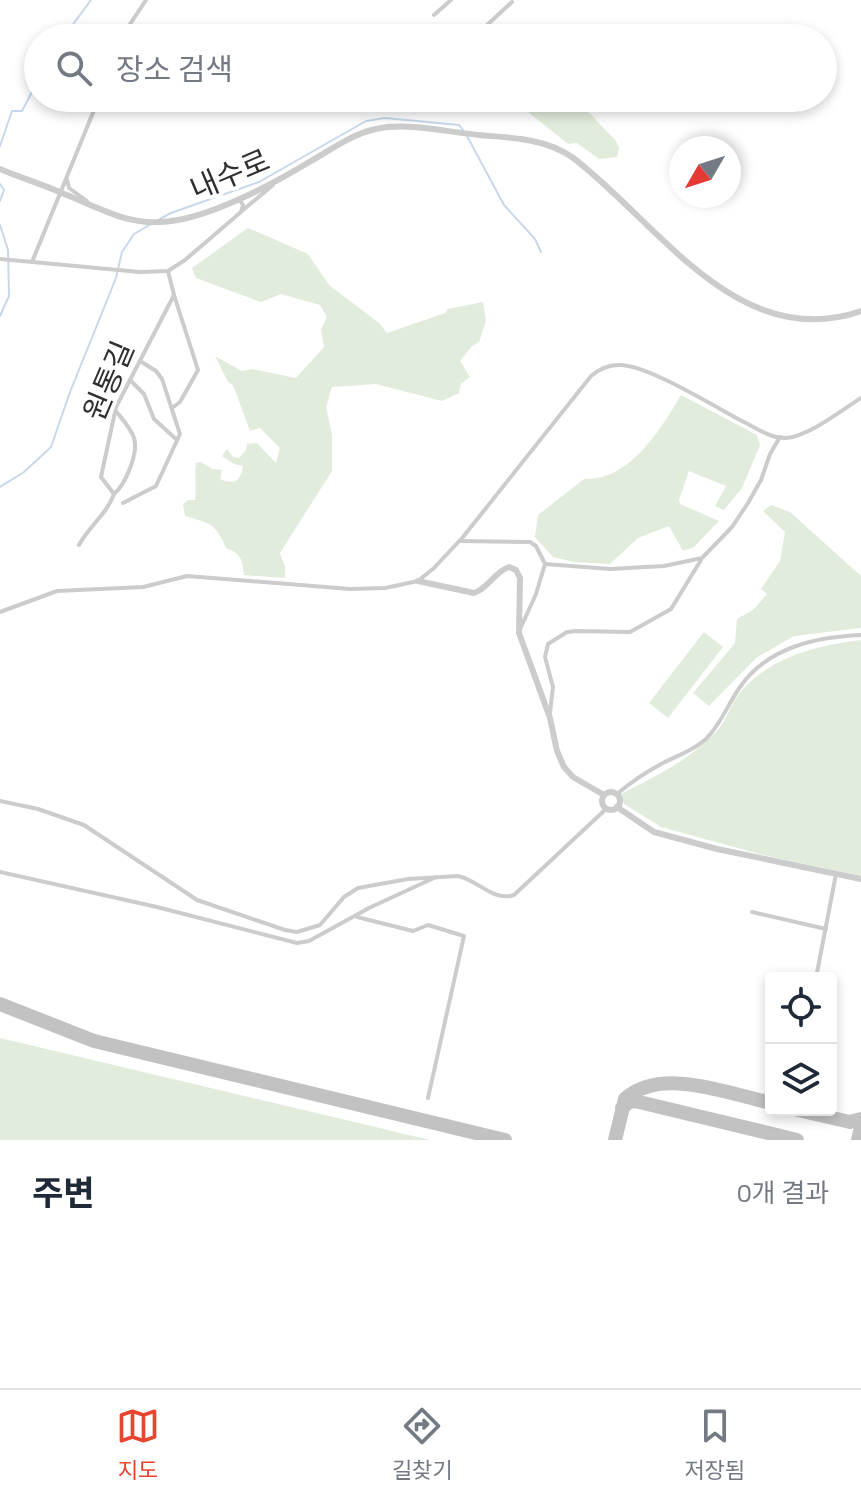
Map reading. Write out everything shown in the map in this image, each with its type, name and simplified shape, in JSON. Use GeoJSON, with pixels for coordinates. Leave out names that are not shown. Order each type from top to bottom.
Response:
{"type":"FeatureCollection","features":[{"type":"Feature","properties":{"kind":"street"},"geometry":{"type":"LineString","coordinates":[[130,24],[146,0]]}},
{"type":"Feature","properties":{"kind":"street"},"geometry":{"type":"LineString","coordinates":[[434,15],[451,0]]}},
{"type":"Feature","properties":{"kind":"street"},"geometry":{"type":"LineString","coordinates":[[488,24],[512,2]]}},
{"type":"Feature","properties":{"kind":"street"},"geometry":{"type":"LineString","coordinates":[[30,263],[93,112]]}},
{"type":"Feature","properties":{"kind":"street","name":"내수로"},"geometry":{"type":"LineString","coordinates":[[0,169],[139,222],[160,222],[239,199],[278,181],[346,141],[374,130],[397,127],[531,140],[565,152],[690,265],[760,309],[793,320],[816,322],[861,311]]}},
{"type":"Feature","properties":{"kind":"street"},"geometry":{"type":"LineString","coordinates":[[67,178],[69,188],[96,207]]}},
{"type":"Feature","properties":{"kind":"street"},"geometry":{"type":"LineString","coordinates":[[0,259],[140,272],[168,271],[278,181]]}},
{"type":"Feature","properties":{"kind":"street"},"geometry":{"type":"LineString","coordinates":[[239,199],[243,205],[241,212]]}},
{"type":"Feature","properties":{"kind":"street"},"geometry":{"type":"LineString","coordinates":[[168,271],[198,370],[180,402],[172,409]]}},
{"type":"Feature","properties":{"kind":"street","name":"원통길"},"geometry":{"type":"LineString","coordinates":[[114,494],[101,477],[115,410],[174,295]]}},
{"type":"Feature","properties":{"kind":"street"},"geometry":{"type":"LineString","coordinates":[[123,503],[156,486],[180,431],[159,374],[140,361]]}},
{"type":"Feature","properties":{"kind":"street"},"geometry":{"type":"LineString","coordinates":[[418,581],[460,541],[584,384],[596,372],[608,367],[620,364],[642,369],[780,437],[797,435],[861,398]]}},
{"type":"Feature","properties":{"kind":"street"},"geometry":{"type":"LineString","coordinates":[[130,380],[144,394],[154,419],[177,440]]}},
{"type":"Feature","properties":{"kind":"street"},"geometry":{"type":"LineString","coordinates":[[79,545],[126,480],[135,444],[131,431],[115,410]]}},
{"type":"Feature","properties":{"kind":"street"},"geometry":{"type":"LineString","coordinates":[[550,718],[553,687],[545,657],[548,644],[567,632],[630,632],[652,618],[667,613],[702,558],[732,527],[748,503],[780,437]]}},
{"type":"Feature","properties":{"kind":"street"},"geometry":{"type":"LineString","coordinates":[[460,541],[530,542],[536,546],[545,564],[519,633]]}},
{"type":"Feature","properties":{"kind":"street"},"geometry":{"type":"LineString","coordinates":[[545,564],[610,569],[664,566],[702,558]]}},
{"type":"Feature","properties":{"kind":"street"},"geometry":{"type":"LineString","coordinates":[[0,612],[57,591],[143,587],[187,576],[350,589],[385,588],[418,581],[474,593],[488,585],[502,569],[509,567],[516,570],[520,578],[519,633],[550,718],[557,751],[564,767],[585,785],[604,795]]}},
{"type":"Feature","properties":{"kind":"street"},"geometry":{"type":"LineString","coordinates":[[617,794],[634,779],[688,752],[706,738],[741,685],[767,661],[799,644],[819,638],[861,635]]}},
{"type":"Feature","properties":{"kind":"street"},"geometry":{"type":"LineString","coordinates":[[609,792],[617,794],[620,802],[617,807],[606,809],[602,804],[604,795],[609,792]]}},
{"type":"Feature","properties":{"kind":"street"},"geometry":{"type":"LineString","coordinates":[[0,801],[38,809],[84,825],[197,900],[297,932],[320,925],[344,897],[358,888],[438,876],[467,878],[498,896],[514,895],[606,809]]}},
{"type":"Feature","properties":{"kind":"street"},"geometry":{"type":"LineString","coordinates":[[617,807],[654,832],[717,849],[861,879]]}},
{"type":"Feature","properties":{"kind":"street"},"geometry":{"type":"LineString","coordinates":[[0,872],[157,907],[297,943],[309,941],[438,876]]}},
{"type":"Feature","properties":{"kind":"street"},"geometry":{"type":"LineString","coordinates":[[817,972],[836,874]]}},
{"type":"Feature","properties":{"kind":"street"},"geometry":{"type":"LineString","coordinates":[[752,912],[826,929]]}},
{"type":"Feature","properties":{"kind":"street"},"geometry":{"type":"LineString","coordinates":[[356,917],[413,931],[428,925],[464,936],[428,1098]]}},
{"type":"Feature","properties":{"kind":"green space"},"geometry":{"type":"Polygon","coordinates":[[[528,112],[588,112],[619,148],[617,157],[599,159],[577,143],[568,144],[528,112]]]}},
{"type":"Feature","properties":{"kind":"green space"},"geometry":{"type":"Polygon","coordinates":[[[248,228],[308,254],[329,285],[379,323],[387,333],[445,313],[448,309],[483,302],[486,321],[479,342],[460,361],[470,377],[461,384],[459,393],[442,401],[376,384],[332,387],[326,407],[332,435],[332,471],[280,553],[285,578],[244,575],[238,555],[226,548],[211,525],[185,516],[183,504],[195,500],[196,463],[222,470],[220,479],[230,482],[239,478],[243,466],[222,456],[227,449],[233,457],[239,458],[247,444],[257,443],[276,463],[280,448],[260,428],[250,431],[233,385],[228,382],[215,356],[242,371],[251,369],[296,378],[324,347],[321,329],[327,317],[320,305],[281,294],[261,302],[196,278],[192,268],[248,228]]]}},
{"type":"Feature","properties":{"kind":"green space"},"geometry":{"type":"Polygon","coordinates":[[[681,395],[757,435],[760,445],[742,488],[724,510],[715,506],[726,486],[689,471],[680,504],[719,521],[694,547],[683,551],[669,526],[638,538],[610,564],[574,562],[553,557],[535,537],[538,515],[584,479],[615,472],[629,463],[653,438],[681,395]]]}},
{"type":"Feature","properties":{"kind":"green space"},"geometry":{"type":"Polygon","coordinates":[[[771,505],[790,512],[861,576],[861,628],[794,636],[756,658],[709,706],[693,693],[735,643],[737,619],[753,610],[767,594],[761,589],[780,561],[785,532],[763,511],[771,505]]]}},
{"type":"Feature","properties":{"kind":"green space"},"geometry":{"type":"Polygon","coordinates":[[[704,632],[723,647],[668,718],[649,703],[704,632]]]}},
{"type":"Feature","properties":{"kind":"green space"},"geometry":{"type":"Polygon","coordinates":[[[861,640],[861,876],[763,855],[661,827],[624,804],[621,794],[681,761],[714,734],[740,693],[769,668],[813,649],[861,640]]]}},
{"type":"Feature","properties":{"kind":"green space"},"geometry":{"type":"Polygon","coordinates":[[[0,1038],[430,1140],[0,1140],[0,1038]]]}},
{"type":"Feature","properties":{"kind":"waterway"},"geometry":{"type":"LineString","coordinates":[[73,24],[91,0]]}},
{"type":"Feature","properties":{"kind":"waterway"},"geometry":{"type":"LineString","coordinates":[[0,146],[12,111],[22,111],[24,107]]}},
{"type":"Feature","properties":{"kind":"waterway"},"geometry":{"type":"LineString","coordinates":[[160,219],[259,182],[366,121],[385,118],[459,125],[463,130]]}},
{"type":"Feature","properties":{"kind":"waterway"},"geometry":{"type":"LineString","coordinates":[[467,136],[504,205],[535,239],[541,252]]}},
{"type":"Feature","properties":{"kind":"waterway"},"geometry":{"type":"LineString","coordinates":[[0,184],[4,190],[0,201]]}},
{"type":"Feature","properties":{"kind":"waterway"},"geometry":{"type":"LineString","coordinates":[[0,487],[24,472],[51,447],[116,278],[122,252],[134,234],[151,224]]}},
{"type":"Feature","properties":{"kind":"waterway"},"geometry":{"type":"LineString","coordinates":[[0,225],[8,250],[9,296],[0,316]]}},
{"type":"Feature","properties":{"kind":"taxiway"},"geometry":{"type":"LineString","coordinates":[[0,1004],[94,1041],[505,1140]]}},
{"type":"Feature","properties":{"kind":"taxiway"},"geometry":{"type":"LineString","coordinates":[[615,1140],[625,1099],[640,1089],[657,1084],[696,1085],[765,1101]]}},
{"type":"Feature","properties":{"kind":"taxiway"},"geometry":{"type":"LineString","coordinates":[[622,1108],[635,1101],[797,1140]]}},
{"type":"Feature","properties":{"kind":"taxiway"},"geometry":{"type":"LineString","coordinates":[[824,1116],[850,1122],[861,1119]]}},
{"type":"Feature","properties":{"kind":"taxiway"},"geometry":{"type":"LineString","coordinates":[[858,1140],[861,1127]]}}]}
